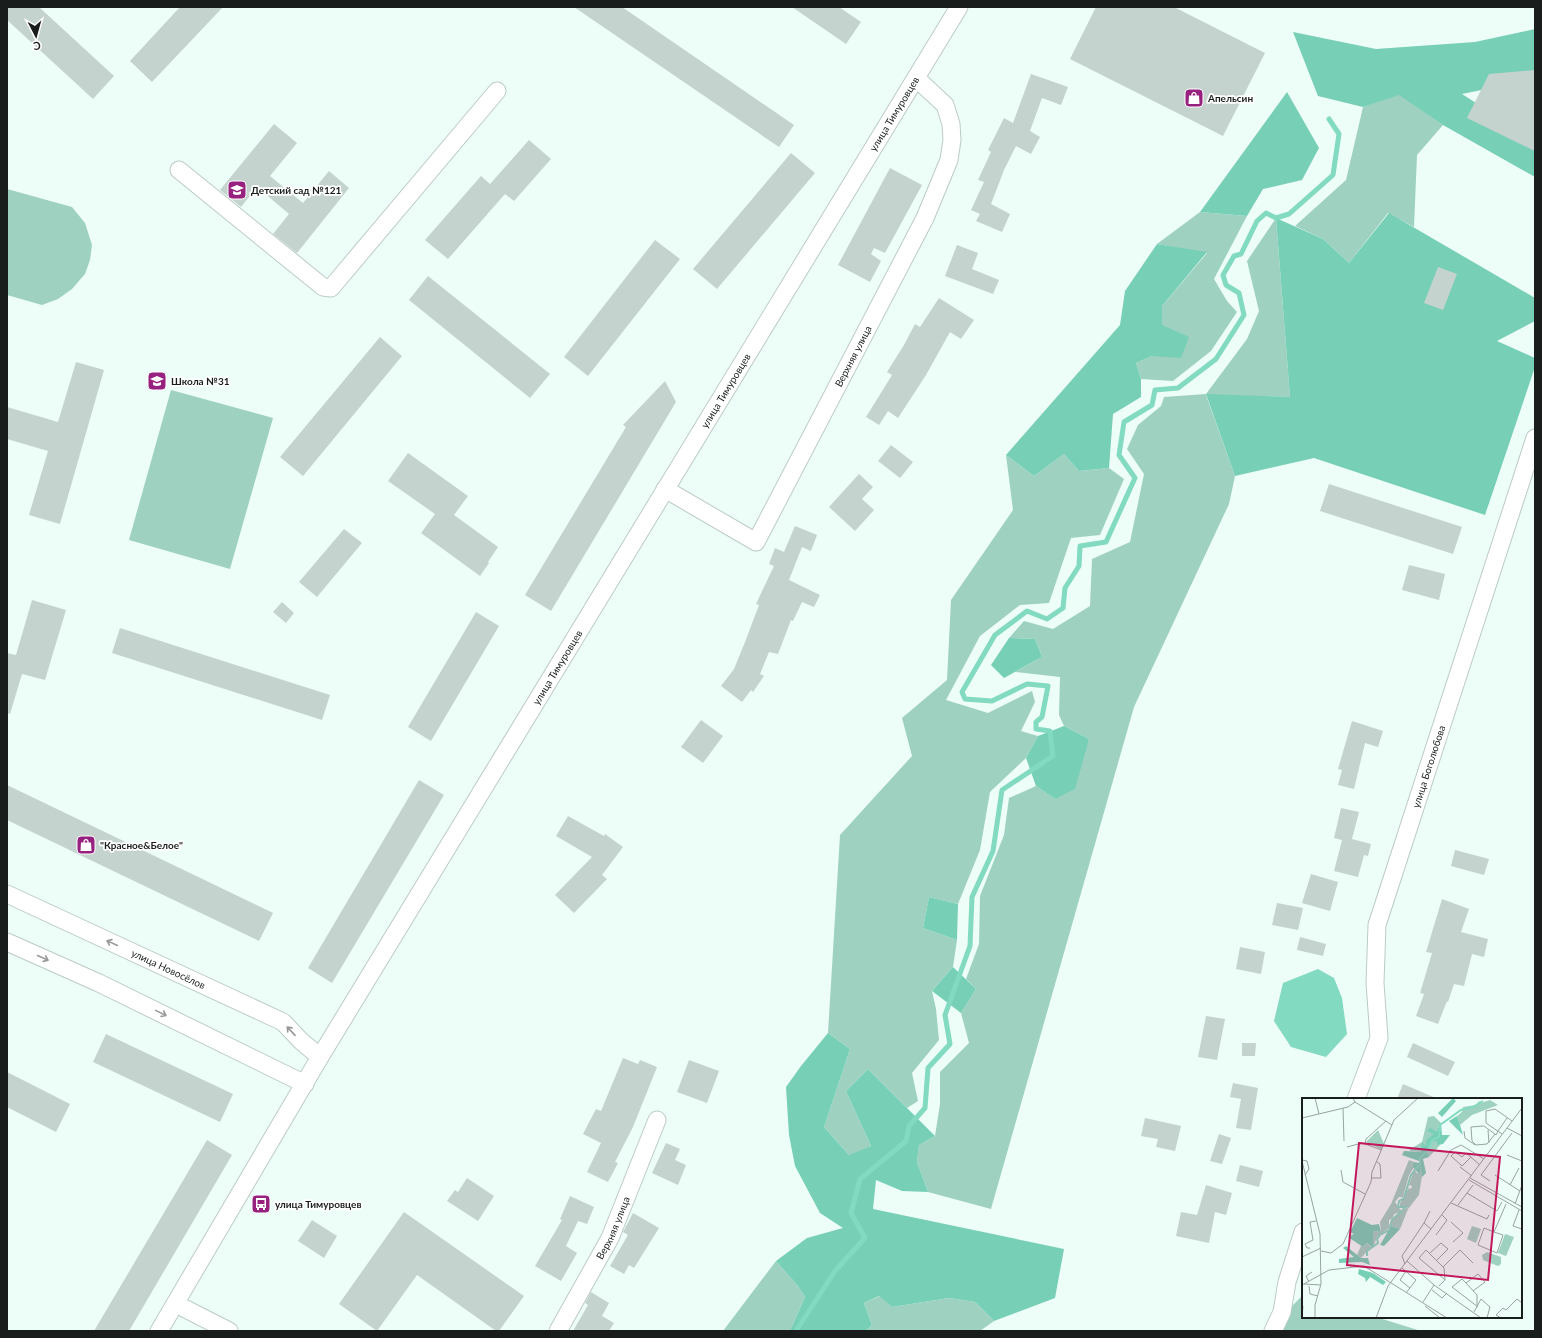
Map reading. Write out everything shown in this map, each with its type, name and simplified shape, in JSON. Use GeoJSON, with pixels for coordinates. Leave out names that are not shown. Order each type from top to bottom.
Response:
{"type":"FeatureCollection","features":[{"type":"Feature","properties":{"kind":"street","name":"улица Тимуровцев"},"geometry":{"type":"LineString","coordinates":[[159,1331],[320,1057],[959,7]]}},
{"type":"Feature","properties":{"kind":"street","name":"Верхняя улица"},"geometry":{"type":"LineString","coordinates":[[665,489],[756,542],[925,218],[949,160],[952,140],[951,124],[945,105],[916,78]]}},
{"type":"Feature","properties":{"kind":"street"},"geometry":{"type":"LineString","coordinates":[[179,170],[323,287],[331,288],[497,91]]}},
{"type":"Feature","properties":{"kind":"street","name":"улица Боголюбова"},"geometry":{"type":"LineString","coordinates":[[1356,1098],[1379,1038],[1375,983],[1377,925],[1535,438]]}},
{"type":"Feature","properties":{"kind":"street","name":"улица Новосёлов"},"geometry":{"type":"LineString","coordinates":[[7,894],[283,1022],[301,1041],[320,1057]]}},
{"type":"Feature","properties":{"kind":"street"},"geometry":{"type":"LineString","coordinates":[[7,942],[99,982],[305,1084]]}},
{"type":"Feature","properties":{"kind":"street","name":"Верхняя улица"},"geometry":{"type":"LineString","coordinates":[[558,1331],[610,1238],[657,1120]]}},
{"type":"Feature","properties":{"kind":"street"},"geometry":{"type":"LineString","coordinates":[[1273,1331],[1282,1312],[1287,1282],[1302,1235]]}},
{"type":"Feature","properties":{"kind":"street"},"geometry":{"type":"LineString","coordinates":[[176,1304],[229,1331]]}},
{"type":"Feature","properties":{"kind":"shaded area"},"geometry":{"type":"Polygon","coordinates":[[[1535,29],[1535,79],[1462,94],[1535,141],[1535,177],[1443,125],[1399,95],[1363,107],[1318,96],[1293,32],[1376,49],[1475,42],[1535,29]]]}},
{"type":"Feature","properties":{"kind":"shaded area"},"geometry":{"type":"Polygon","coordinates":[[[1287,92],[1319,148],[1302,180],[1263,189],[1247,216],[1200,212],[1287,92]]]}},
{"type":"Feature","properties":{"kind":"shaded area"},"geometry":{"type":"Polygon","coordinates":[[[1399,94],[1443,125],[1417,155],[1414,227],[1388,213],[1349,263],[1323,239],[1295,226],[1346,180],[1363,107],[1399,94]]]}},
{"type":"Feature","properties":{"kind":"shaded area"},"geometry":{"type":"Polygon","coordinates":[[[7,189],[72,207],[85,223],[92,245],[90,260],[85,274],[72,289],[58,299],[42,305],[7,295],[7,189]]]}},
{"type":"Feature","properties":{"kind":"shaded area"},"geometry":{"type":"Polygon","coordinates":[[[1200,212],[1247,216],[1214,279],[1227,301],[1237,312],[1211,351],[1173,381],[1141,379],[1136,363],[1152,356],[1162,325],[1162,306],[1207,253],[1157,244],[1200,212]]]}},
{"type":"Feature","properties":{"kind":"shaded area"},"geometry":{"type":"Polygon","coordinates":[[[1389,213],[1535,298],[1535,321],[1497,341],[1535,358],[1535,367],[1485,515],[1314,458],[1235,476],[1206,394],[1290,397],[1276,218],[1323,239],[1349,263],[1389,213]]]}},
{"type":"Feature","properties":{"kind":"shaded area"},"geometry":{"type":"Polygon","coordinates":[[[1276,218],[1290,397],[1206,395],[1235,476],[1229,504],[1134,707],[991,1209],[928,1192],[917,1162],[919,1145],[935,1136],[940,1104],[940,1072],[969,1043],[961,1013],[976,989],[966,979],[979,944],[980,896],[1004,835],[1009,798],[1036,786],[1055,799],[1089,739],[1064,726],[1059,715],[1060,677],[1015,672],[1042,657],[1035,639],[1009,638],[1024,621],[1053,629],[1090,606],[1092,559],[1130,542],[1144,474],[1127,449],[1138,425],[1161,406],[1164,397],[1206,394],[1247,339],[1259,311],[1247,261],[1276,218]]]}},
{"type":"Feature","properties":{"kind":"shaded area"},"geometry":{"type":"Polygon","coordinates":[[[1157,244],[1207,252],[1162,306],[1162,325],[1189,337],[1181,358],[1152,356],[1136,363],[1141,379],[1141,397],[1113,414],[1109,468],[1079,471],[1064,454],[1034,476],[1006,455],[1120,325],[1125,291],[1157,244]]]}},
{"type":"Feature","properties":{"kind":"shaded area"},"geometry":{"type":"Polygon","coordinates":[[[171,390],[273,418],[230,569],[129,540],[171,390]]]}},
{"type":"Feature","properties":{"kind":"shaded area"},"geometry":{"type":"Polygon","coordinates":[[[1064,454],[1079,471],[1109,468],[1124,479],[1100,535],[1071,538],[1049,603],[1020,605],[980,636],[946,700],[988,713],[1032,691],[1035,702],[1021,731],[1038,736],[1026,758],[990,792],[980,850],[958,904],[929,897],[923,928],[957,940],[953,967],[932,991],[936,1009],[939,1040],[912,1073],[918,1101],[907,1108],[868,1069],[846,1091],[871,1146],[850,1156],[824,1127],[850,1049],[828,1033],[840,835],[912,756],[902,718],[947,680],[951,600],[1013,510],[1006,455],[1034,476],[1064,454]]]}},
{"type":"Feature","properties":{"kind":"shaded area"},"geometry":{"type":"Polygon","coordinates":[[[1009,638],[1035,639],[1042,657],[1004,678],[991,665],[1009,638]]]}},
{"type":"Feature","properties":{"kind":"shaded area"},"geometry":{"type":"Polygon","coordinates":[[[1064,726],[1089,739],[1075,789],[1055,799],[1036,786],[1026,758],[1038,736],[1064,726]]]}},
{"type":"Feature","properties":{"kind":"shaded area"},"geometry":{"type":"Polygon","coordinates":[[[929,897],[958,904],[957,940],[923,928],[929,897]]]}},
{"type":"Feature","properties":{"kind":"shaded area"},"geometry":{"type":"Polygon","coordinates":[[[953,967],[976,989],[961,1013],[932,991],[953,967]]]}},
{"type":"Feature","properties":{"kind":"shaded area"},"geometry":{"type":"Polygon","coordinates":[[[1318,969],[1334,978],[1342,998],[1347,1034],[1326,1057],[1291,1047],[1274,1021],[1283,983],[1318,969]]]}},
{"type":"Feature","properties":{"kind":"shaded area"},"geometry":{"type":"Polygon","coordinates":[[[828,1033],[850,1049],[824,1127],[849,1155],[871,1146],[846,1091],[868,1069],[935,1136],[919,1145],[917,1162],[928,1192],[902,1191],[876,1180],[873,1209],[1064,1249],[1055,1298],[994,1321],[975,1302],[949,1298],[892,1307],[879,1296],[864,1303],[872,1325],[866,1331],[790,1331],[805,1297],[798,1286],[776,1261],[807,1238],[843,1228],[820,1213],[795,1166],[789,1135],[786,1087],[828,1033]]]}},
{"type":"Feature","properties":{"kind":"shaded area"},"geometry":{"type":"Polygon","coordinates":[[[776,1261],[798,1286],[805,1297],[790,1331],[723,1331],[776,1261]]]}},
{"type":"Feature","properties":{"kind":"shaded area"},"geometry":{"type":"Polygon","coordinates":[[[880,1296],[892,1307],[949,1298],[975,1302],[994,1321],[980,1331],[866,1331],[872,1325],[864,1303],[880,1296]]]}},
{"type":"Feature","properties":{"kind":"shaded area"},"geometry":{"type":"Polygon","coordinates":[[[1302,1296],[1302,1318],[1379,1318],[1421,1331],[1281,1331],[1292,1306],[1302,1296]]]}},
{"type":"Feature","properties":{"kind":"building"},"geometry":{"type":"Polygon","coordinates":[[[7,7],[39,7],[114,76],[93,99],[7,20],[7,7]]]}},
{"type":"Feature","properties":{"kind":"building"},"geometry":{"type":"Polygon","coordinates":[[[180,7],[223,7],[152,82],[130,61],[180,7]]]}},
{"type":"Feature","properties":{"kind":"building"},"geometry":{"type":"Polygon","coordinates":[[[574,7],[622,7],[794,125],[779,147],[574,7]]]}},
{"type":"Feature","properties":{"kind":"building"},"geometry":{"type":"Polygon","coordinates":[[[792,7],[839,7],[861,22],[846,44],[792,7]]]}},
{"type":"Feature","properties":{"kind":"building","name":"Апельсин"},"geometry":{"type":"Polygon","coordinates":[[[1096,7],[1174,7],[1265,53],[1223,136],[1070,59],[1096,7]]]}},
{"type":"Feature","properties":{"kind":"building"},"geometry":{"type":"Polygon","coordinates":[[[1535,70],[1535,151],[1467,118],[1489,74],[1535,70]]]}},
{"type":"Feature","properties":{"kind":"building"},"geometry":{"type":"Polygon","coordinates":[[[1031,74],[1068,87],[1061,105],[1042,98],[1030,131],[1040,137],[1031,154],[1016,146],[1004,170],[991,204],[1010,214],[1002,232],[976,221],[980,214],[971,210],[984,182],[978,180],[991,152],[988,150],[1004,118],[1013,123],[1031,74]]]}},
{"type":"Feature","properties":{"kind":"building","name":"Детский сад №121"},"geometry":{"type":"Polygon","coordinates":[[[274,124],[297,143],[270,176],[303,203],[329,171],[349,188],[297,253],[273,234],[289,214],[257,187],[241,207],[220,190],[274,124]]]}},
{"type":"Feature","properties":{"kind":"building"},"geometry":{"type":"Polygon","coordinates":[[[529,140],[551,159],[514,201],[505,194],[448,259],[425,240],[481,176],[490,184],[529,140]]]}},
{"type":"Feature","properties":{"kind":"building"},"geometry":{"type":"Polygon","coordinates":[[[791,153],[815,173],[717,289],[693,269],[791,153]]]}},
{"type":"Feature","properties":{"kind":"building"},"geometry":{"type":"Polygon","coordinates":[[[890,168],[922,185],[885,253],[874,248],[871,254],[881,261],[870,282],[838,265],[890,168]]]}},
{"type":"Feature","properties":{"kind":"building"},"geometry":{"type":"Polygon","coordinates":[[[655,240],[680,259],[588,376],[564,357],[655,240]]]}},
{"type":"Feature","properties":{"kind":"building"},"geometry":{"type":"Polygon","coordinates":[[[957,245],[978,253],[972,269],[999,280],[993,294],[945,276],[957,245]]]}},
{"type":"Feature","properties":{"kind":"building"},"geometry":{"type":"Polygon","coordinates":[[[1438,267],[1457,274],[1443,310],[1424,303],[1438,267]]]}},
{"type":"Feature","properties":{"kind":"building"},"geometry":{"type":"Polygon","coordinates":[[[428,276],[550,374],[530,398],[409,300],[428,276]]]}},
{"type":"Feature","properties":{"kind":"building"},"geometry":{"type":"Polygon","coordinates":[[[939,298],[974,320],[961,339],[950,332],[926,375],[898,418],[888,411],[879,425],[866,417],[892,375],[887,372],[915,324],[920,327],[939,298]]]}},
{"type":"Feature","properties":{"kind":"building"},"geometry":{"type":"Polygon","coordinates":[[[380,337],[402,356],[303,476],[280,457],[380,337]]]}},
{"type":"Feature","properties":{"kind":"building"},"geometry":{"type":"Polygon","coordinates":[[[76,362],[104,370],[60,524],[29,515],[48,451],[7,439],[7,407],[58,422],[76,362]]]}},
{"type":"Feature","properties":{"kind":"building"},"geometry":{"type":"Polygon","coordinates":[[[665,381],[676,402],[551,611],[525,595],[626,427],[623,425],[665,381]]]}},
{"type":"Feature","properties":{"kind":"building"},"geometry":{"type":"Polygon","coordinates":[[[891,445],[913,462],[900,478],[878,461],[891,445]]]}},
{"type":"Feature","properties":{"kind":"building"},"geometry":{"type":"Polygon","coordinates":[[[408,453],[468,496],[454,515],[498,547],[480,576],[421,533],[435,514],[388,481],[408,453]]]}},
{"type":"Feature","properties":{"kind":"building"},"geometry":{"type":"Polygon","coordinates":[[[859,474],[873,487],[862,499],[874,510],[855,531],[829,507],[859,474]]]}},
{"type":"Feature","properties":{"kind":"building"},"geometry":{"type":"Polygon","coordinates":[[[1329,484],[1462,527],[1453,554],[1320,511],[1329,484]]]}},
{"type":"Feature","properties":{"kind":"building"},"geometry":{"type":"Polygon","coordinates":[[[795,526],[817,535],[811,551],[802,547],[789,580],[820,595],[814,607],[802,602],[793,621],[791,620],[778,654],[769,652],[760,674],[764,676],[753,692],[751,690],[742,702],[721,686],[734,669],[745,642],[759,605],[756,604],[774,566],[769,564],[775,548],[784,552],[795,526]]]}},
{"type":"Feature","properties":{"kind":"building"},"geometry":{"type":"Polygon","coordinates":[[[344,529],[362,543],[317,597],[299,582],[344,529]]]}},
{"type":"Feature","properties":{"kind":"building"},"geometry":{"type":"Polygon","coordinates":[[[1409,565],[1445,574],[1439,600],[1402,590],[1409,565]]]}},
{"type":"Feature","properties":{"kind":"building"},"geometry":{"type":"Polygon","coordinates":[[[32,600],[66,610],[45,680],[22,674],[10,714],[7,713],[7,653],[16,655],[32,600]]]}},
{"type":"Feature","properties":{"kind":"building"},"geometry":{"type":"Polygon","coordinates":[[[282,602],[294,613],[286,623],[273,612],[282,602]]]}},
{"type":"Feature","properties":{"kind":"building"},"geometry":{"type":"Polygon","coordinates":[[[476,612],[499,626],[431,741],[408,727],[476,612]]]}},
{"type":"Feature","properties":{"kind":"building"},"geometry":{"type":"Polygon","coordinates":[[[120,628],[330,695],[322,720],[112,653],[120,628]]]}},
{"type":"Feature","properties":{"kind":"building"},"geometry":{"type":"Polygon","coordinates":[[[701,720],[723,736],[703,763],[681,747],[701,720]]]}},
{"type":"Feature","properties":{"kind":"building"},"geometry":{"type":"Polygon","coordinates":[[[1352,721],[1383,731],[1378,747],[1365,743],[1354,789],[1338,785],[1342,770],[1338,769],[1352,721]]]}},
{"type":"Feature","properties":{"kind":"building"},"geometry":{"type":"Polygon","coordinates":[[[419,780],[444,795],[332,983],[308,968],[419,780]]]}},
{"type":"Feature","properties":{"kind":"building"},"geometry":{"type":"Polygon","coordinates":[[[7,785],[273,913],[259,941],[7,820],[7,785]]]}},
{"type":"Feature","properties":{"kind":"building"},"geometry":{"type":"Polygon","coordinates":[[[1341,808],[1359,812],[1352,839],[1371,844],[1368,856],[1364,855],[1358,877],[1334,871],[1342,840],[1334,838],[1341,808]]]}},
{"type":"Feature","properties":{"kind":"building"},"geometry":{"type":"Polygon","coordinates":[[[568,816],[604,836],[605,834],[623,847],[602,875],[607,879],[574,913],[555,895],[592,857],[556,836],[568,816]]]}},
{"type":"Feature","properties":{"kind":"building"},"geometry":{"type":"Polygon","coordinates":[[[1455,850],[1489,859],[1484,875],[1451,866],[1455,850]]]}},
{"type":"Feature","properties":{"kind":"building"},"geometry":{"type":"Polygon","coordinates":[[[1311,874],[1338,882],[1330,911],[1302,903],[1311,874]]]}},
{"type":"Feature","properties":{"kind":"building"},"geometry":{"type":"Polygon","coordinates":[[[1442,899],[1469,909],[1461,932],[1488,939],[1484,957],[1472,954],[1464,986],[1454,984],[1438,1024],[1416,1016],[1424,994],[1420,993],[1432,953],[1426,952],[1442,899]]]}},
{"type":"Feature","properties":{"kind":"building"},"geometry":{"type":"Polygon","coordinates":[[[1277,903],[1303,908],[1298,930],[1272,925],[1277,903]]]}},
{"type":"Feature","properties":{"kind":"building"},"geometry":{"type":"Polygon","coordinates":[[[1300,937],[1326,944],[1323,956],[1297,950],[1300,937]]]}},
{"type":"Feature","properties":{"kind":"building"},"geometry":{"type":"Polygon","coordinates":[[[1240,947],[1265,952],[1261,974],[1236,969],[1240,947]]]}},
{"type":"Feature","properties":{"kind":"building"},"geometry":{"type":"Polygon","coordinates":[[[1206,1016],[1225,1019],[1217,1060],[1198,1057],[1206,1016]]]}},
{"type":"Feature","properties":{"kind":"building"},"geometry":{"type":"Polygon","coordinates":[[[106,1034],[233,1094],[220,1122],[93,1062],[106,1034]]]}},
{"type":"Feature","properties":{"kind":"building"},"geometry":{"type":"Polygon","coordinates":[[[1242,1043],[1256,1043],[1255,1056],[1242,1056],[1242,1043]]]}},
{"type":"Feature","properties":{"kind":"building"},"geometry":{"type":"Polygon","coordinates":[[[1413,1043],[1455,1062],[1448,1076],[1407,1057],[1413,1043]]]}},
{"type":"Feature","properties":{"kind":"building"},"geometry":{"type":"Polygon","coordinates":[[[623,1058],[638,1064],[640,1060],[657,1067],[633,1127],[615,1162],[618,1163],[608,1182],[587,1172],[601,1143],[583,1134],[596,1109],[601,1111],[623,1058]]]}},
{"type":"Feature","properties":{"kind":"building"},"geometry":{"type":"Polygon","coordinates":[[[689,1060],[719,1071],[707,1103],[677,1092],[689,1060]]]}},
{"type":"Feature","properties":{"kind":"building"},"geometry":{"type":"Polygon","coordinates":[[[7,1072],[70,1104],[56,1132],[7,1107],[7,1072]]]}},
{"type":"Feature","properties":{"kind":"building"},"geometry":{"type":"Polygon","coordinates":[[[1233,1083],[1258,1088],[1251,1130],[1236,1128],[1241,1099],[1230,1097],[1233,1083]]]}},
{"type":"Feature","properties":{"kind":"building"},"geometry":{"type":"Polygon","coordinates":[[[1403,1084],[1436,1098],[1397,1098],[1403,1084]]]}},
{"type":"Feature","properties":{"kind":"building"},"geometry":{"type":"Polygon","coordinates":[[[1145,1118],[1181,1126],[1175,1151],[1156,1147],[1158,1139],[1141,1136],[1145,1118]]]}},
{"type":"Feature","properties":{"kind":"building"},"geometry":{"type":"Polygon","coordinates":[[[1219,1134],[1231,1138],[1222,1164],[1210,1161],[1219,1134]]]}},
{"type":"Feature","properties":{"kind":"building"},"geometry":{"type":"Polygon","coordinates":[[[207,1140],[232,1155],[129,1331],[94,1331],[207,1140]]]}},
{"type":"Feature","properties":{"kind":"building"},"geometry":{"type":"Polygon","coordinates":[[[666,1143],[680,1149],[675,1160],[686,1165],[678,1185],[652,1173],[666,1143]]]}},
{"type":"Feature","properties":{"kind":"building"},"geometry":{"type":"Polygon","coordinates":[[[1240,1165],[1263,1171],[1259,1187],[1236,1181],[1240,1165]]]}},
{"type":"Feature","properties":{"kind":"building"},"geometry":{"type":"Polygon","coordinates":[[[467,1178],[494,1196],[478,1221],[447,1201],[455,1190],[458,1192],[467,1178]]]}},
{"type":"Feature","properties":{"kind":"building"},"geometry":{"type":"Polygon","coordinates":[[[1206,1185],[1232,1193],[1226,1215],[1215,1212],[1209,1243],[1176,1236],[1181,1212],[1197,1215],[1206,1185]]]}},
{"type":"Feature","properties":{"kind":"building"},"geometry":{"type":"Polygon","coordinates":[[[570,1196],[594,1207],[587,1224],[578,1221],[566,1246],[577,1253],[561,1281],[535,1266],[562,1220],[560,1219],[570,1196]]]}},
{"type":"Feature","properties":{"kind":"building"},"geometry":{"type":"Polygon","coordinates":[[[404,1212],[524,1296],[499,1331],[496,1331],[417,1275],[377,1331],[339,1304],[404,1212]]]}},
{"type":"Feature","properties":{"kind":"building"},"geometry":{"type":"Polygon","coordinates":[[[633,1213],[659,1228],[634,1268],[629,1265],[624,1274],[610,1266],[628,1235],[623,1232],[633,1213]]]}},
{"type":"Feature","properties":{"kind":"building"},"geometry":{"type":"Polygon","coordinates":[[[312,1220],[337,1236],[324,1258],[298,1241],[312,1220]]]}},
{"type":"Feature","properties":{"kind":"building"},"geometry":{"type":"Polygon","coordinates":[[[591,1292],[609,1303],[602,1316],[614,1323],[609,1331],[573,1331],[588,1305],[585,1303],[591,1292]]]}},
{"type":"Feature","properties":{"kind":"waterway"},"geometry":{"type":"LineString","coordinates":[[796,1331],[835,1271],[865,1238],[851,1213],[860,1179],[906,1141],[909,1126],[925,1108],[928,1068],[950,1044],[945,1015],[970,946],[972,897],[993,851],[1002,790],[1053,756],[1050,731],[1036,729],[1036,722],[1042,717],[1048,686],[1027,684],[992,701],[965,699],[962,692],[995,635],[1027,611],[1047,619],[1063,608],[1065,588],[1079,566],[1080,546],[1106,542],[1135,478],[1119,455],[1124,422],[1152,405],[1155,390],[1178,388],[1216,359],[1244,315],[1239,293],[1226,285],[1223,275],[1234,256],[1241,254],[1257,221],[1266,213],[1276,218],[1289,214],[1333,175],[1339,134],[1329,119]]}},
{"type":"Feature","properties":{"kind":"place","name":"Апельсин"},"geometry":{"type":"Point","coordinates":[1194,98]}},
{"type":"Feature","properties":{"kind":"place","name":"Детский сад №121"},"geometry":{"type":"Point","coordinates":[237,190]}},
{"type":"Feature","properties":{"kind":"place","name":"Школа №31"},"geometry":{"type":"Point","coordinates":[157,381]}},
{"type":"Feature","properties":{"kind":"place","name":"\"Красное&Белое\""},"geometry":{"type":"Point","coordinates":[86,845]}},
{"type":"Feature","properties":{"kind":"place","name":"улица Тимуровцев"},"geometry":{"type":"Point","coordinates":[261,1204]}}]}
